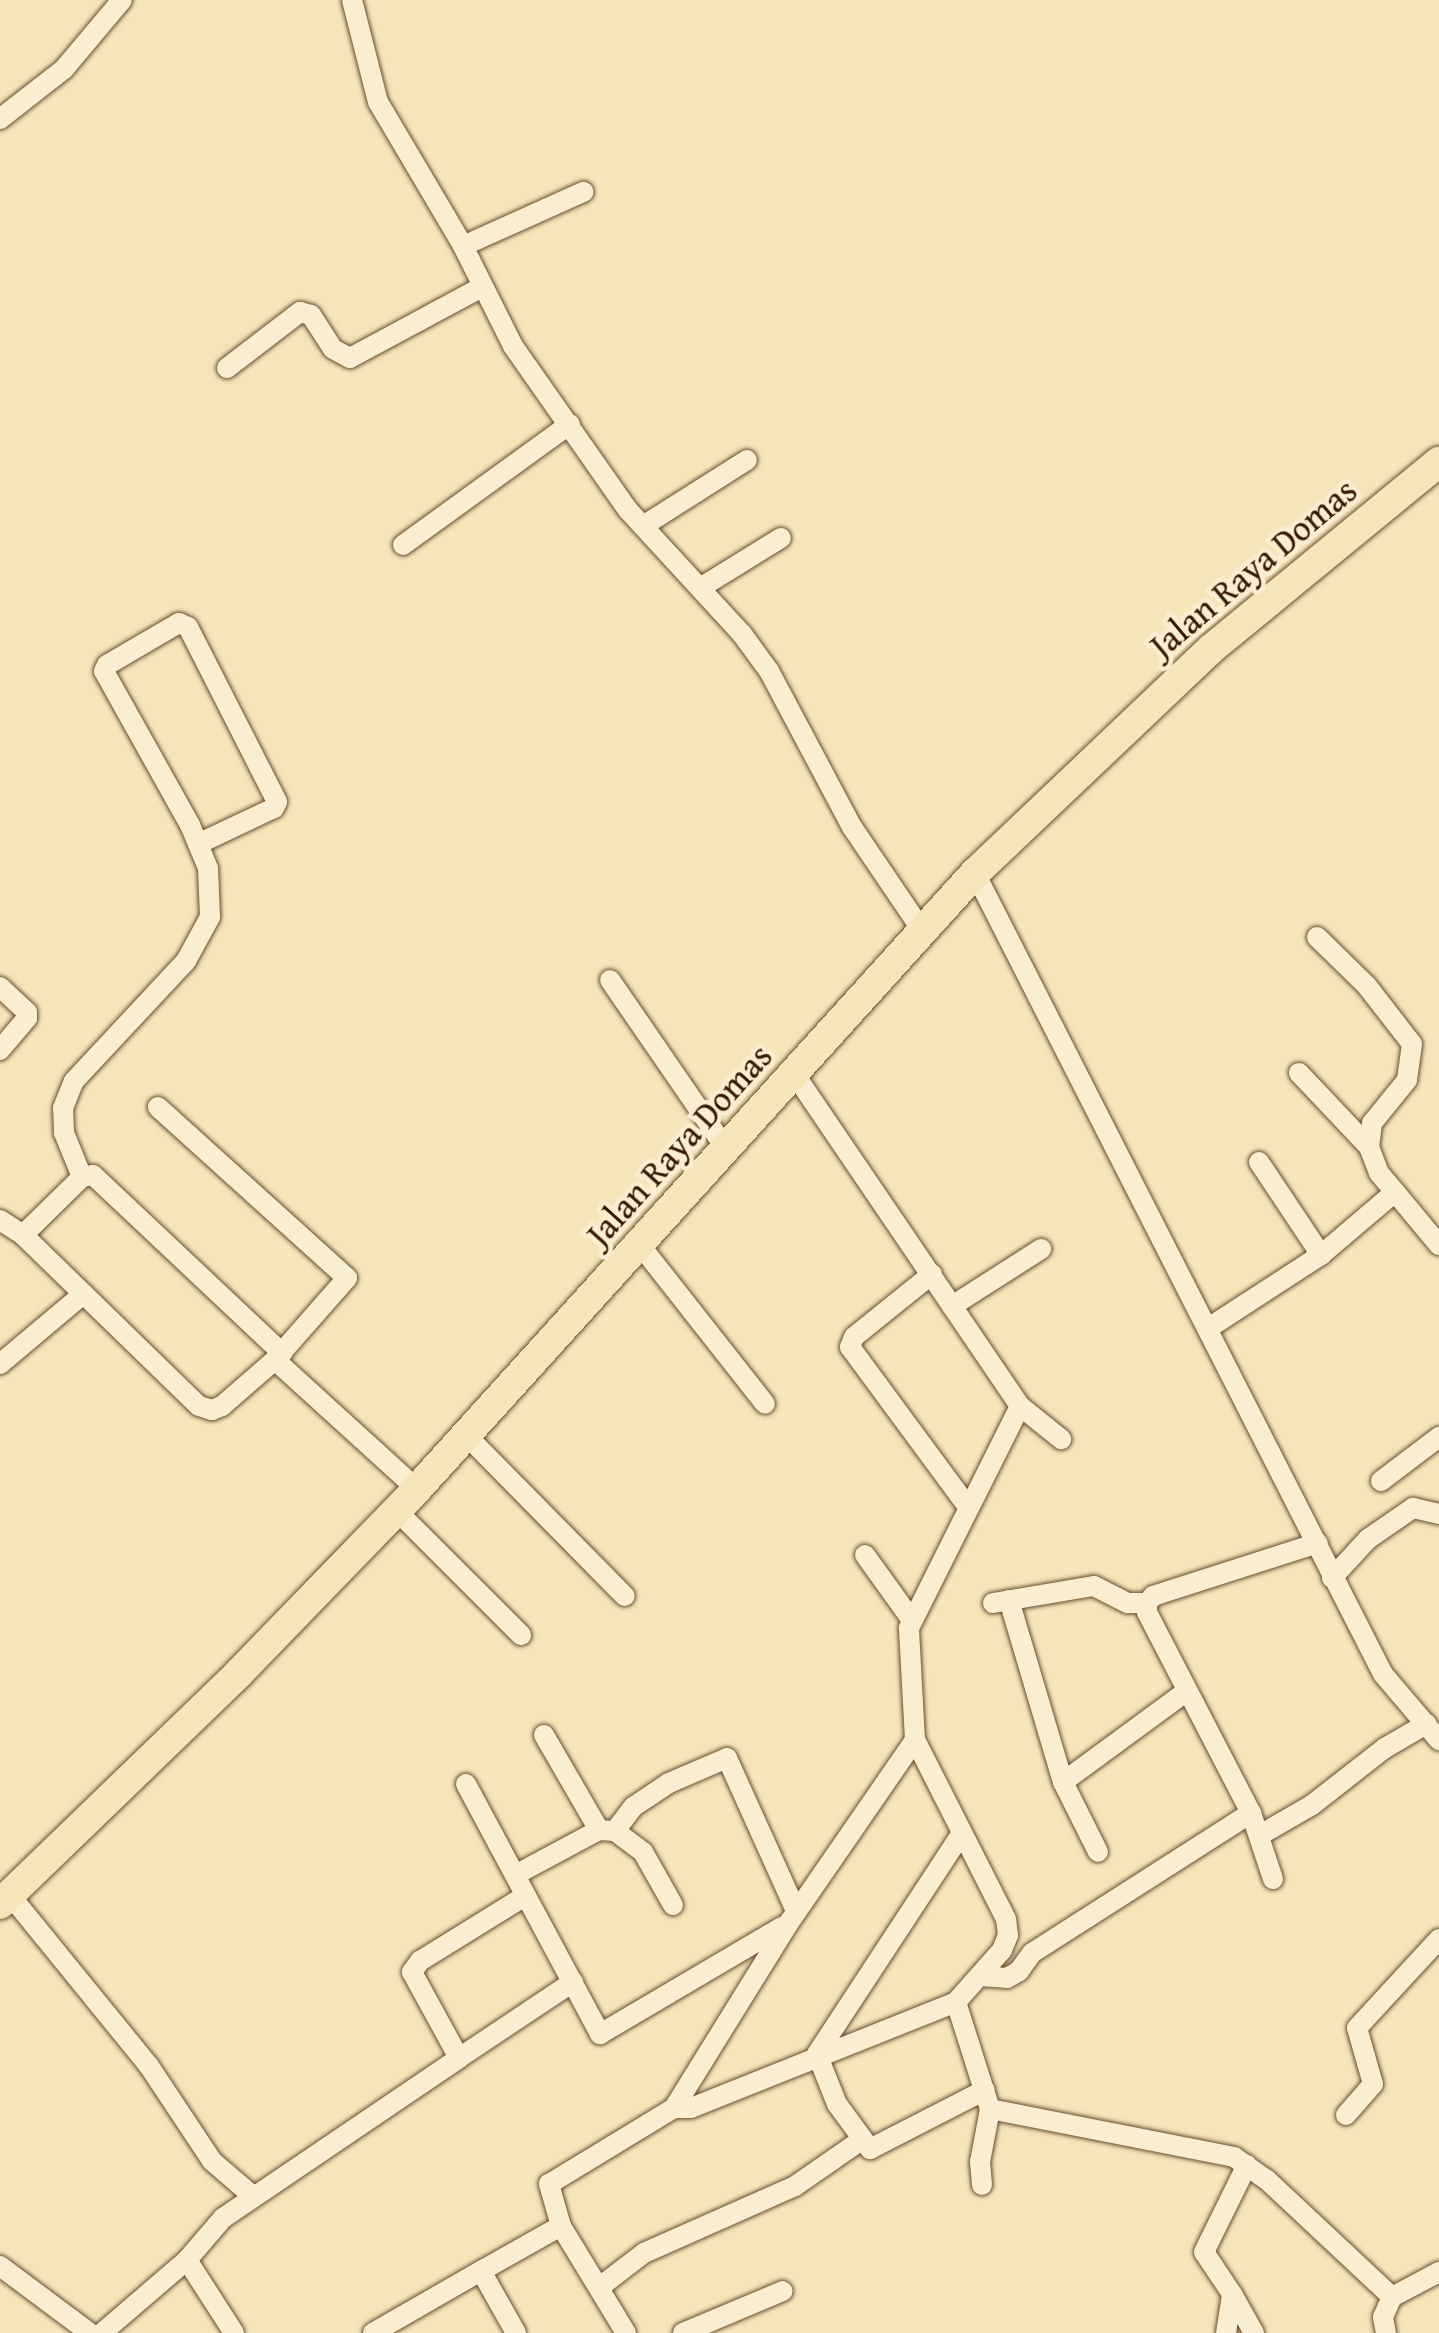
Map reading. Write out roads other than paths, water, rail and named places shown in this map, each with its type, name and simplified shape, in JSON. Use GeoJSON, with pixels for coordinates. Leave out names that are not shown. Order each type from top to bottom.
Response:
{"type":"FeatureCollection","features":[{"type":"Feature","properties":{"kind":"highway","name":"Jalan Raya Domas"},"geometry":{"type":"LineString","coordinates":[[5,1900],[239,1674],[406,1499],[975,874],[1211,649],[1439,462]]}},
{"type":"Feature","properties":{"kind":"street"},"geometry":{"type":"LineString","coordinates":[[0,119],[64,69],[122,0]]}},
{"type":"Feature","properties":{"kind":"street"},"geometry":{"type":"LineString","coordinates":[[352,0],[378,102],[463,246],[480,288],[538,385],[643,526],[769,671],[852,826],[922,929]]}},
{"type":"Feature","properties":{"kind":"street"},"geometry":{"type":"LineString","coordinates":[[463,246],[583,192]]}},
{"type":"Feature","properties":{"kind":"street"},"geometry":{"type":"LineString","coordinates":[[227,368],[300,312],[311,315],[334,349],[350,358],[480,288]]}},
{"type":"Feature","properties":{"kind":"street"},"geometry":{"type":"LineString","coordinates":[[403,546],[570,424]]}},
{"type":"Feature","properties":{"kind":"street"},"geometry":{"type":"LineString","coordinates":[[643,526],[748,460]]}},
{"type":"Feature","properties":{"kind":"street"},"geometry":{"type":"LineString","coordinates":[[700,588],[781,538]]}},
{"type":"Feature","properties":{"kind":"street"},"geometry":{"type":"LineString","coordinates":[[82,1178],[64,1133],[63,1108],[74,1081],[186,961],[210,917],[213,896],[198,844],[104,671],[107,664],[178,623],[188,627],[277,802],[274,808],[198,844]]}},
{"type":"Feature","properties":{"kind":"street"},"geometry":{"type":"LineString","coordinates":[[975,874],[1210,1327],[1382,1674],[1432,1732],[1374,1756],[1312,1805],[1260,1835]]}},
{"type":"Feature","properties":{"kind":"street"},"geometry":{"type":"LineString","coordinates":[[1317,937],[1366,986],[1412,1044],[1407,1080],[1372,1123],[1369,1147]]}},
{"type":"Feature","properties":{"kind":"street"},"geometry":{"type":"LineString","coordinates":[[610,980],[726,1149]]}},
{"type":"Feature","properties":{"kind":"street"},"geometry":{"type":"LineString","coordinates":[[0,987],[26,1012],[27,1018],[0,1050]]}},
{"type":"Feature","properties":{"kind":"street"},"geometry":{"type":"LineString","coordinates":[[1299,1073],[1369,1147],[1380,1173],[1394,1192],[1432,1222],[1439,1246]]}},
{"type":"Feature","properties":{"kind":"street"},"geometry":{"type":"LineString","coordinates":[[794,1074],[1020,1406],[1061,1439]]}},
{"type":"Feature","properties":{"kind":"street"},"geometry":{"type":"LineString","coordinates":[[158,1107],[346,1272],[346,1282],[278,1356],[222,1406],[212,1410],[199,1406],[83,1294],[9,1232],[82,1178],[92,1175],[278,1356],[521,1635]]}},
{"type":"Feature","properties":{"kind":"street"},"geometry":{"type":"LineString","coordinates":[[1259,1162],[1321,1255]]}},
{"type":"Feature","properties":{"kind":"street"},"geometry":{"type":"LineString","coordinates":[[1210,1327],[1321,1255],[1394,1192]]}},
{"type":"Feature","properties":{"kind":"street"},"geometry":{"type":"LineString","coordinates":[[640,1245],[764,1404]]}},
{"type":"Feature","properties":{"kind":"street"},"geometry":{"type":"LineString","coordinates":[[952,1306],[1041,1249]]}},
{"type":"Feature","properties":{"kind":"street"},"geometry":{"type":"LineString","coordinates":[[932,1274],[854,1337],[850,1347],[968,1507]]}},
{"type":"Feature","properties":{"kind":"street"},"geometry":{"type":"LineString","coordinates":[[0,1364],[83,1294]]}},
{"type":"Feature","properties":{"kind":"street"},"geometry":{"type":"LineString","coordinates":[[674,2108],[691,2108],[956,2002],[980,1976],[1008,1935],[1006,1918],[915,1740],[911,1620],[1020,1406]]}},
{"type":"Feature","properties":{"kind":"street"},"geometry":{"type":"LineString","coordinates":[[466,1435],[625,1596]]}},
{"type":"Feature","properties":{"kind":"street"},"geometry":{"type":"LineString","coordinates":[[1381,1480],[1439,1437]]}},
{"type":"Feature","properties":{"kind":"street"},"geometry":{"type":"LineString","coordinates":[[1332,1578],[1368,1539],[1413,1508],[1439,1514]]}},
{"type":"Feature","properties":{"kind":"street"},"geometry":{"type":"LineString","coordinates":[[1098,1852],[1062,1782],[1001,1601],[1094,1586],[1128,1604],[1147,1603],[1154,1596],[1318,1544]]}},
{"type":"Feature","properties":{"kind":"street"},"geometry":{"type":"LineString","coordinates":[[865,1556],[911,1620]]}},
{"type":"Feature","properties":{"kind":"street"},"geometry":{"type":"LineString","coordinates":[[1147,1603],[1147,1612],[1251,1813],[1273,1880]]}},
{"type":"Feature","properties":{"kind":"street"},"geometry":{"type":"LineString","coordinates":[[1062,1782],[1188,1691]]}},
{"type":"Feature","properties":{"kind":"street"},"geometry":{"type":"LineString","coordinates":[[544,1735],[606,1830],[643,1852],[674,1905]]}},
{"type":"Feature","properties":{"kind":"street"},"geometry":{"type":"LineString","coordinates":[[626,2333],[602,2286],[562,2226],[549,2184],[674,2108],[792,1918],[915,1740]]}},
{"type":"Feature","properties":{"kind":"street"},"geometry":{"type":"LineString","coordinates":[[517,1874],[606,1830],[645,1799],[727,1758],[792,1918]]}},
{"type":"Feature","properties":{"kind":"street"},"geometry":{"type":"LineString","coordinates":[[466,1784],[517,1874],[596,2032],[604,2033],[792,1918]]}},
{"type":"Feature","properties":{"kind":"street"},"geometry":{"type":"LineString","coordinates":[[980,1976],[1007,1978],[1019,1971],[1032,1953],[1251,1813]]}},
{"type":"Feature","properties":{"kind":"street"},"geometry":{"type":"LineString","coordinates":[[818,2054],[962,1833]]}},
{"type":"Feature","properties":{"kind":"street"},"geometry":{"type":"LineString","coordinates":[[459,2058],[412,1972],[420,1961],[526,1896]]}},
{"type":"Feature","properties":{"kind":"street"},"geometry":{"type":"LineString","coordinates":[[5,1900],[149,2066],[212,2161],[254,2197]]}},
{"type":"Feature","properties":{"kind":"street"},"geometry":{"type":"LineString","coordinates":[[1346,2116],[1373,2084],[1357,2028],[1439,1939]]}},
{"type":"Feature","properties":{"kind":"street"},"geometry":{"type":"LineString","coordinates":[[102,2333],[187,2260],[223,2218],[573,1982]]}},
{"type":"Feature","properties":{"kind":"street"},"geometry":{"type":"LineString","coordinates":[[956,2002],[988,2099],[980,2162],[982,2185]]}},
{"type":"Feature","properties":{"kind":"street"},"geometry":{"type":"LineString","coordinates":[[818,2054],[837,2104],[860,2141],[870,2149],[878,2149],[988,2099],[1215,2151],[1247,2165],[1392,2297]]}},
{"type":"Feature","properties":{"kind":"street"},"geometry":{"type":"LineString","coordinates":[[602,2286],[644,2254],[795,2186],[860,2141]]}},
{"type":"Feature","properties":{"kind":"street"},"geometry":{"type":"LineString","coordinates":[[1247,2165],[1204,2252],[1254,2333]]}},
{"type":"Feature","properties":{"kind":"street"},"geometry":{"type":"LineString","coordinates":[[373,2333],[562,2226]]}},
{"type":"Feature","properties":{"kind":"street"},"geometry":{"type":"LineString","coordinates":[[187,2260],[234,2333]]}},
{"type":"Feature","properties":{"kind":"street"},"geometry":{"type":"LineString","coordinates":[[0,2266],[90,2333]]}},
{"type":"Feature","properties":{"kind":"street"},"geometry":{"type":"LineString","coordinates":[[481,2271],[514,2332]]}},
{"type":"Feature","properties":{"kind":"street"},"geometry":{"type":"LineString","coordinates":[[1386,2333],[1383,2316],[1392,2297],[1439,2272]]}},
{"type":"Feature","properties":{"kind":"street"},"geometry":{"type":"LineString","coordinates":[[683,2333],[783,2291]]}},
{"type":"Feature","properties":{"kind":"street"},"geometry":{"type":"LineString","coordinates":[[1226,2333],[1232,2294]]}}]}
